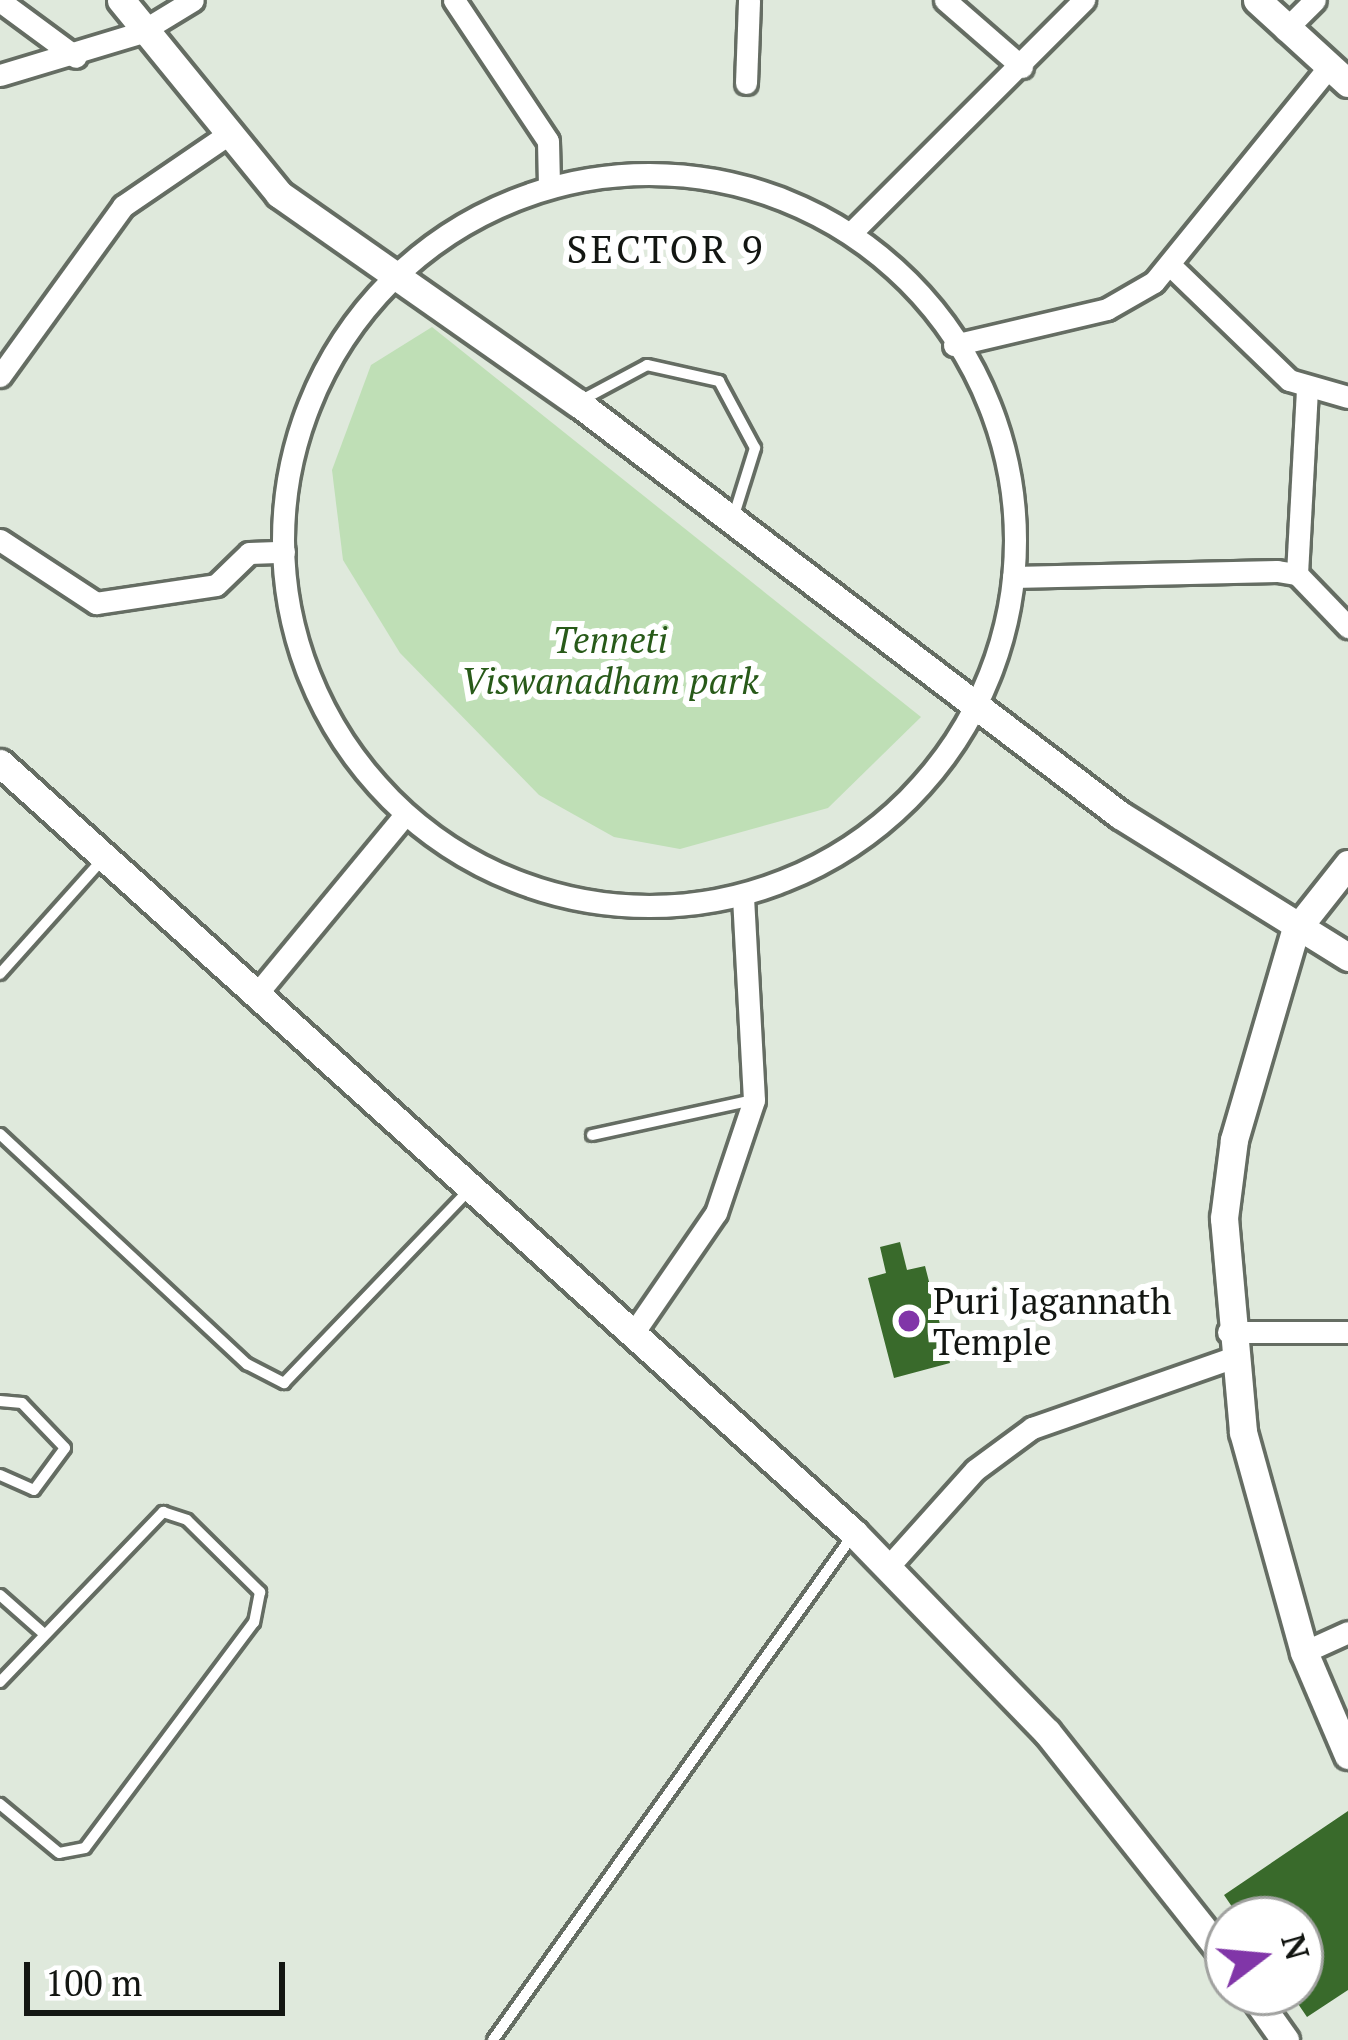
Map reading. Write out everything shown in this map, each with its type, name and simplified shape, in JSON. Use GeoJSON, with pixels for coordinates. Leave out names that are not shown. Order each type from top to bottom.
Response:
{"type":"FeatureCollection","features":[{"type":"Feature","properties":{"kind":"street"},"geometry":{"type":"LineString","coordinates":[[121,0],[139,33],[224,137],[279,194],[398,272],[578,403],[974,708],[1295,931],[1348,957]]}},
{"type":"Feature","properties":{"kind":"street"},"geometry":{"type":"LineString","coordinates":[[0,75],[76,57],[139,33],[193,0]]}},
{"type":"Feature","properties":{"kind":"street"},"geometry":{"type":"LineString","coordinates":[[454,0],[548,140],[549,186]]}},
{"type":"Feature","properties":{"kind":"street"},"geometry":{"type":"LineString","coordinates":[[746,83],[749,0]]}},
{"type":"Feature","properties":{"kind":"street"},"geometry":{"type":"LineString","coordinates":[[944,0],[1022,67]]}},
{"type":"Feature","properties":{"kind":"street"},"geometry":{"type":"LineString","coordinates":[[853,231],[1084,0]]}},
{"type":"Feature","properties":{"kind":"street"},"geometry":{"type":"LineString","coordinates":[[954,346],[1107,309],[1171,266],[1338,76],[1257,0]]}},
{"type":"Feature","properties":{"kind":"street"},"geometry":{"type":"LineString","coordinates":[[1285,30],[1315,0]]}},
{"type":"Feature","properties":{"kind":"street"},"geometry":{"type":"LineString","coordinates":[[0,1],[76,57]]}},
{"type":"Feature","properties":{"kind":"street"},"geometry":{"type":"LineString","coordinates":[[0,376],[123,206],[224,137]]}},
{"type":"Feature","properties":{"kind":"street"},"geometry":{"type":"LineString","coordinates":[[698,168],[853,231],[954,346],[1003,468],[1012,577],[974,708],[924,789],[875,838],[802,880],[743,896],[564,898],[476,868],[402,818],[357,769],[323,706],[284,552],[306,412],[351,327],[398,272],[465,222],[549,186],[698,168]]}},
{"type":"Feature","properties":{"kind":"street"},"geometry":{"type":"LineString","coordinates":[[1171,266],[1307,392],[1348,397]]}},
{"type":"Feature","properties":{"kind":"street"},"geometry":{"type":"LineString","coordinates":[[1307,392],[1298,574],[1348,627]]}},
{"type":"Feature","properties":{"kind":"street"},"geometry":{"type":"LineString","coordinates":[[0,540],[96,603],[216,585],[249,553],[284,552]]}},
{"type":"Feature","properties":{"kind":"street"},"geometry":{"type":"LineString","coordinates":[[1012,577],[1298,574]]}},
{"type":"Feature","properties":{"kind":"street"},"geometry":{"type":"LineString","coordinates":[[0,764],[854,1533],[1047,1732],[1204,1930]]}},
{"type":"Feature","properties":{"kind":"street"},"geometry":{"type":"LineString","coordinates":[[255,996],[402,818]]}},
{"type":"Feature","properties":{"kind":"street"},"geometry":{"type":"LineString","coordinates":[[1348,864],[1295,931],[1234,1140],[1228,1346],[1304,1652],[1348,1755]]}},
{"type":"Feature","properties":{"kind":"street"},"geometry":{"type":"LineString","coordinates":[[632,1334],[716,1214],[754,1100],[743,896]]}},
{"type":"Feature","properties":{"kind":"street"},"geometry":{"type":"LineString","coordinates":[[888,1567],[975,1470],[1032,1428],[1228,1346],[1348,1332]]}},
{"type":"Feature","properties":{"kind":"street"},"geometry":{"type":"LineString","coordinates":[[1304,1652],[1348,1632]]}},
{"type":"Feature","properties":{"kind":"lane"},"geometry":{"type":"LineString","coordinates":[[578,403],[646,364],[719,382],[755,448],[732,520]]}},
{"type":"Feature","properties":{"kind":"lane"},"geometry":{"type":"LineString","coordinates":[[0,974],[104,857]]}},
{"type":"Feature","properties":{"kind":"lane"},"geometry":{"type":"LineString","coordinates":[[592,1136],[754,1100]]}},
{"type":"Feature","properties":{"kind":"lane"},"geometry":{"type":"LineString","coordinates":[[0,1134],[247,1364],[284,1383],[472,1187]]}},
{"type":"Feature","properties":{"kind":"lane"},"geometry":{"type":"LineString","coordinates":[[0,1401],[18,1400],[65,1448],[34,1490],[0,1475]]}},
{"type":"Feature","properties":{"kind":"lane"},"geometry":{"type":"LineString","coordinates":[[0,1682],[163,1512],[187,1520],[260,1592],[254,1622],[85,1848],[59,1853],[0,1804]]}},
{"type":"Feature","properties":{"kind":"lane"},"geometry":{"type":"LineString","coordinates":[[493,2040],[854,1533]]}},
{"type":"Feature","properties":{"kind":"lane"},"geometry":{"type":"LineString","coordinates":[[0,1595],[44,1633]]}},
{"type":"Feature","properties":{"kind":"green space","name":"Tenneti Viswanadham park"},"geometry":{"type":"Polygon","coordinates":[[[432,327],[921,717],[828,808],[680,849],[614,837],[539,795],[400,653],[343,560],[332,470],[371,365],[432,327]]]}},
{"type":"Feature","properties":{"kind":"building","name":"Puri Jagannath Temple"},"geometry":{"type":"Polygon","coordinates":[[[900,1242],[907,1270],[925,1266],[950,1363],[894,1378],[868,1278],[886,1273],[880,1247],[900,1242]]]}},
{"type":"Feature","properties":{"kind":"building"},"geometry":{"type":"Polygon","coordinates":[[[1348,1811],[1348,1990],[1324,2006],[1324,1896],[1224,1895],[1348,1811]]]}},
{"type":"Feature","properties":{"kind":"place","name":"Puri Jagannath Temple"},"geometry":{"type":"Point","coordinates":[909,1321]}},
{"type":"Feature","properties":{"kind":"district","name":"SECTOR 9"},"geometry":{"type":"Point","coordinates":[666,248]}}]}
